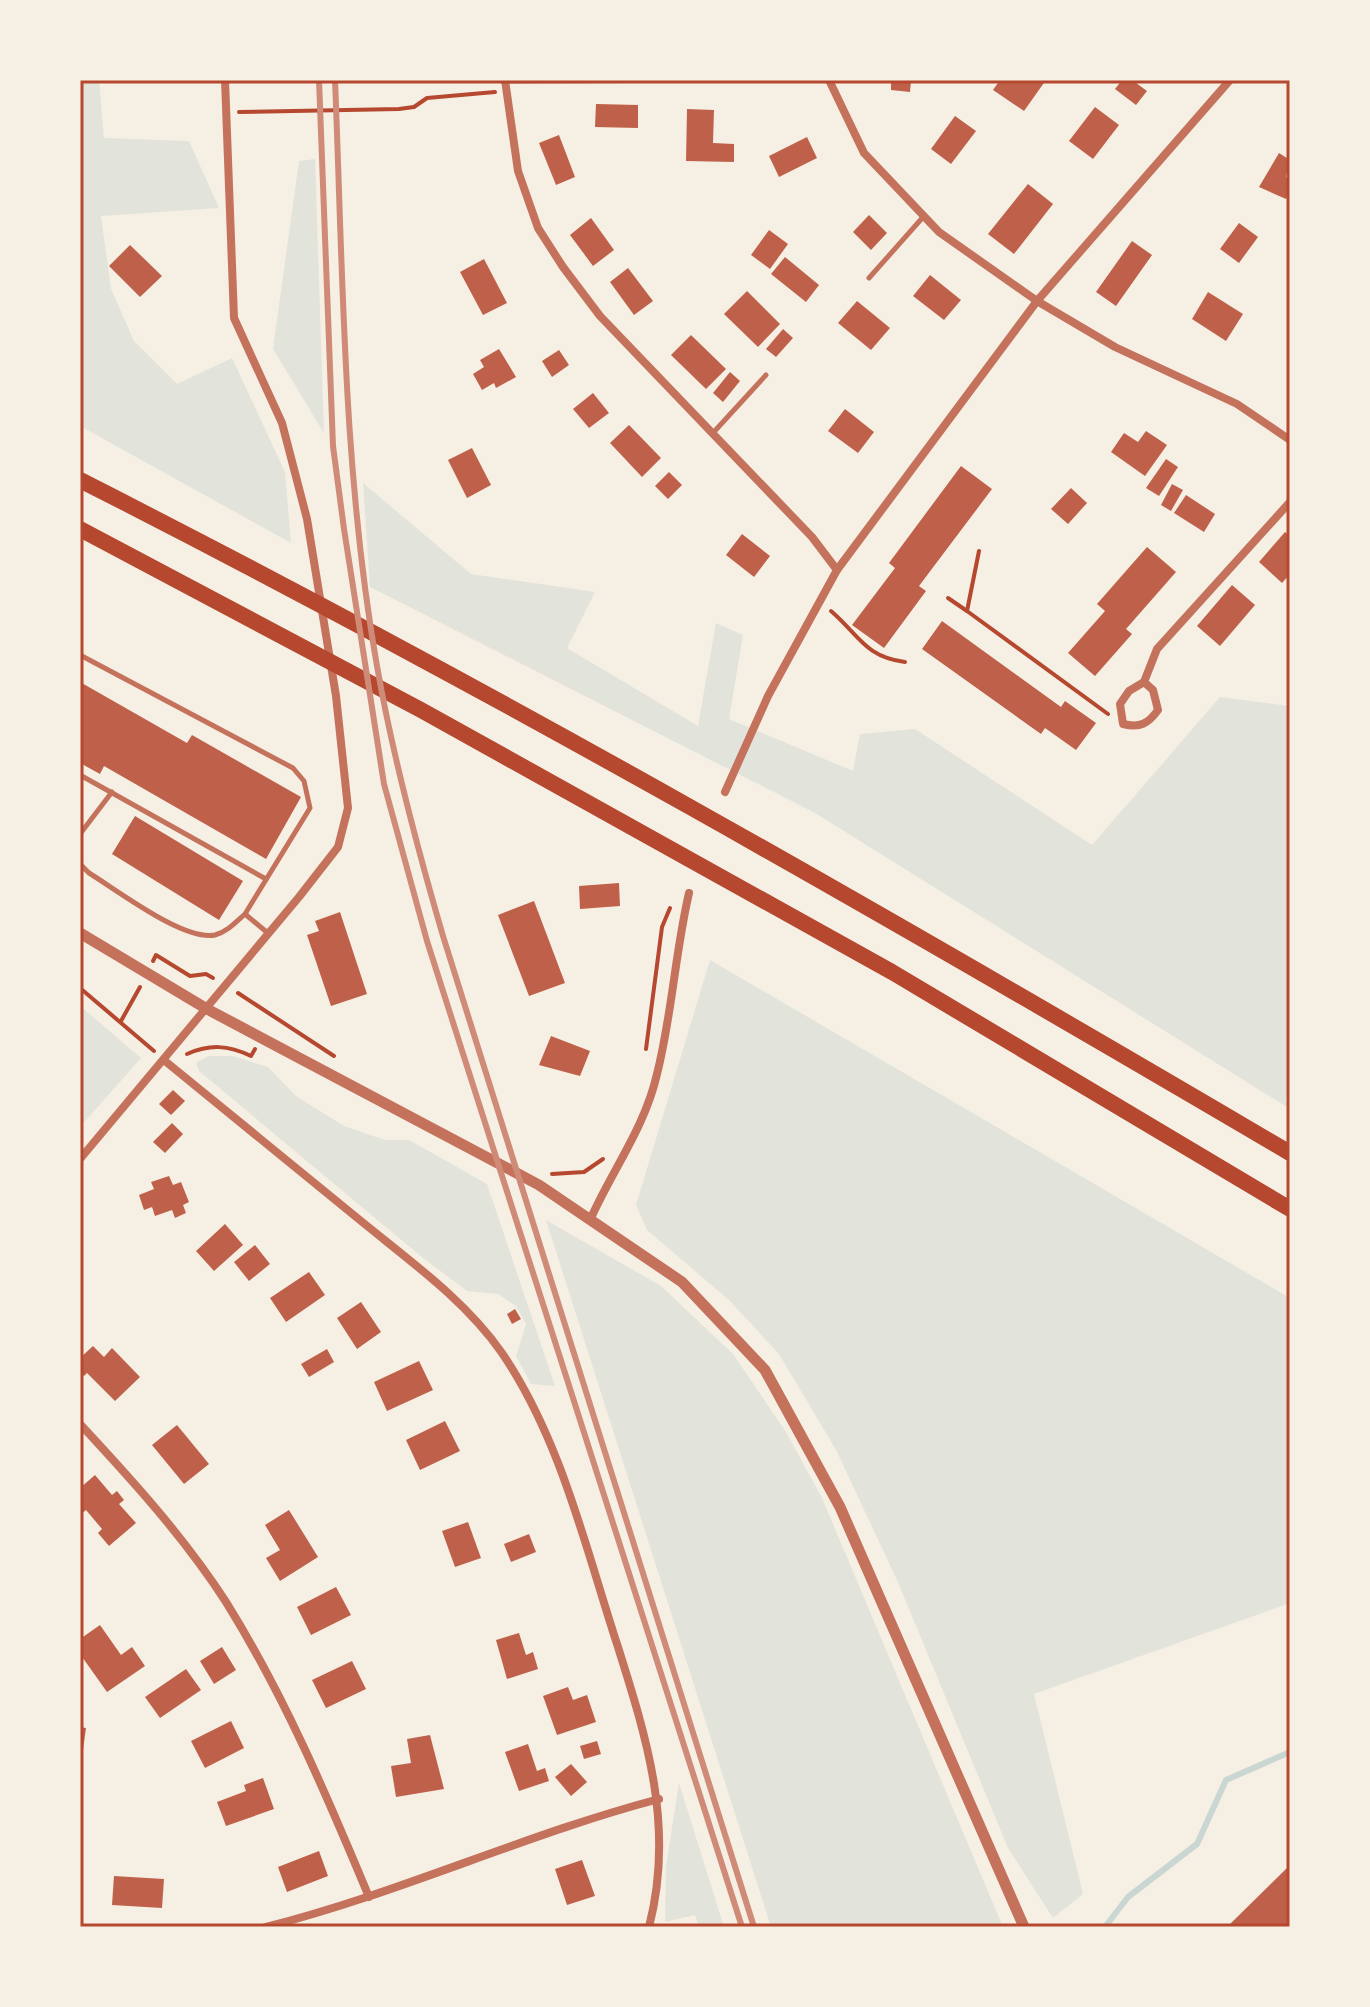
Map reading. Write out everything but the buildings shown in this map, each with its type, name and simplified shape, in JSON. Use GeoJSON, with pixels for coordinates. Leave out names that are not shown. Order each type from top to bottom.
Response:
{"type":"FeatureCollection","features":[{"type":"Feature","properties":{"kind":"highway"},"geometry":{"type":"LineString","coordinates":[[80,480],[399,645],[965,962],[1290,1153]]}},
{"type":"Feature","properties":{"kind":"highway"},"geometry":{"type":"LineString","coordinates":[[80,529],[421,710],[892,972],[1290,1209]]}},
{"type":"Feature","properties":{"kind":"street"},"geometry":{"type":"LineString","coordinates":[[80,1159],[165,1061],[338,847],[348,808],[336,696],[307,519],[282,423],[234,318],[225,80]]}},
{"type":"Feature","properties":{"kind":"street"},"geometry":{"type":"LineString","coordinates":[[829,80],[864,153],[939,232],[1037,301],[1115,347],[1237,404],[1290,440]]}},
{"type":"Feature","properties":{"kind":"street"},"geometry":{"type":"LineString","coordinates":[[725,792],[768,696],[837,570],[1037,301],[1230,80]]}},
{"type":"Feature","properties":{"kind":"street"},"geometry":{"type":"LineString","coordinates":[[505,81],[518,171],[538,228],[600,316],[812,537],[837,570]]}},
{"type":"Feature","properties":{"kind":"street"},"geometry":{"type":"LineString","coordinates":[[1144,682],[1153,690],[1158,710],[1149,722],[1134,727],[1123,724],[1120,704],[1129,691],[1144,682],[1157,649],[1290,502]]}},
{"type":"Feature","properties":{"kind":"street"},"geometry":{"type":"LineString","coordinates":[[591,1218],[608,1181],[635,1137],[658,1073],[675,952],[689,893]]}},
{"type":"Feature","properties":{"kind":"street"},"geometry":{"type":"LineString","coordinates":[[80,933],[207,1009],[539,1185],[682,1282],[765,1370],[840,1507],[1024,1927]]}},
{"type":"Feature","properties":{"kind":"street"},"geometry":{"type":"LineString","coordinates":[[165,1061],[430,1278],[500,1350],[542,1424],[563,1475],[648,1743],[659,1799],[662,1837],[649,1927]]}},
{"type":"Feature","properties":{"kind":"street"},"geometry":{"type":"LineString","coordinates":[[80,1424],[154,1504],[225,1602],[306,1746],[369,1897]]}},
{"type":"Feature","properties":{"kind":"street"},"geometry":{"type":"LineString","coordinates":[[266,1927],[369,1897],[609,1812],[659,1799]]}},
{"type":"Feature","properties":{"kind":"lane"},"geometry":{"type":"LineString","coordinates":[[505,81],[749,80]]}},
{"type":"Feature","properties":{"kind":"lane"},"geometry":{"type":"LineString","coordinates":[[869,278],[924,216]]}},
{"type":"Feature","properties":{"kind":"lane"},"geometry":{"type":"LineString","coordinates":[[711,435],[766,375]]}},
{"type":"Feature","properties":{"kind":"lane"},"geometry":{"type":"LineString","coordinates":[[80,655],[293,768],[304,781],[310,808],[245,914],[217,935],[202,936],[183,930],[89,873],[80,864]]}},
{"type":"Feature","properties":{"kind":"lane"},"geometry":{"type":"LineString","coordinates":[[80,775],[266,879]]}},
{"type":"Feature","properties":{"kind":"lane"},"geometry":{"type":"LineString","coordinates":[[80,834],[112,792]]}},
{"type":"Feature","properties":{"kind":"lane"},"geometry":{"type":"LineString","coordinates":[[245,914],[269,934]]}},
{"type":"Feature","properties":{"kind":"path"},"geometry":{"type":"LineString","coordinates":[[225,112],[399,109],[414,107],[427,98],[506,92]]}},
{"type":"Feature","properties":{"kind":"path"},"geometry":{"type":"LineString","coordinates":[[967,611],[979,551]]}},
{"type":"Feature","properties":{"kind":"path"},"geometry":{"type":"LineString","coordinates":[[948,598],[1123,724]]}},
{"type":"Feature","properties":{"kind":"path"},"geometry":{"type":"LineString","coordinates":[[835,613],[870,650],[884,659],[905,662]]}},
{"type":"Feature","properties":{"kind":"path"},"geometry":{"type":"LineString","coordinates":[[646,1054],[662,927],[673,900]]}},
{"type":"Feature","properties":{"kind":"path"},"geometry":{"type":"LineString","coordinates":[[80,988],[165,1061]]}},
{"type":"Feature","properties":{"kind":"path"},"geometry":{"type":"LineString","coordinates":[[175,1069],[188,1053],[210,1046],[232,1047],[251,1056],[262,1038]]}},
{"type":"Feature","properties":{"kind":"path"},"geometry":{"type":"LineString","coordinates":[[545,1171],[556,1175],[584,1172],[602,1161],[609,1150]]}},
{"type":"Feature","properties":{"kind":"shaded area"},"geometry":{"type":"Polygon","coordinates":[[[80,80],[99,80],[104,138],[189,141],[219,208],[101,216],[111,289],[134,341],[177,384],[232,358],[285,472],[291,543],[80,426],[80,80]]]}},
{"type":"Feature","properties":{"kind":"shaded area"},"geometry":{"type":"Polygon","coordinates":[[[315,159],[324,433],[273,349],[299,161],[315,159]]]}},
{"type":"Feature","properties":{"kind":"shaded area"},"geometry":{"type":"Polygon","coordinates":[[[363,483],[471,574],[595,592],[567,648],[698,726],[716,623],[743,635],[729,719],[853,771],[860,734],[915,729],[1092,845],[1220,697],[1290,706],[1290,1109],[815,813],[370,587],[363,483]]]}},
{"type":"Feature","properties":{"kind":"shaded area"},"geometry":{"type":"Polygon","coordinates":[[[710,960],[1290,1298],[1290,1603],[1034,1694],[1083,1894],[1053,1918],[1008,1848],[897,1580],[836,1450],[779,1354],[729,1300],[647,1230],[636,1205],[710,960]]]}},
{"type":"Feature","properties":{"kind":"shaded area"},"geometry":{"type":"Polygon","coordinates":[[[80,1006],[141,1058],[80,1127],[80,1006]]]}},
{"type":"Feature","properties":{"kind":"shaded area"},"geometry":{"type":"Polygon","coordinates":[[[208,1056],[233,1056],[268,1067],[296,1096],[344,1126],[385,1140],[409,1140],[487,1184],[555,1386],[531,1384],[516,1356],[526,1324],[516,1306],[498,1294],[467,1291],[423,1258],[199,1071],[196,1063],[208,1056]]]}},
{"type":"Feature","properties":{"kind":"shaded area"},"geometry":{"type":"Polygon","coordinates":[[[546,1220],[661,1286],[733,1354],[786,1432],[822,1498],[1003,1927],[771,1927],[546,1220]]]}},
{"type":"Feature","properties":{"kind":"shaded area"},"geometry":{"type":"Polygon","coordinates":[[[679,1783],[724,1927],[699,1927],[695,1915],[665,1922],[666,1866],[679,1783]]]}},
{"type":"Feature","properties":{"kind":"waterway"},"geometry":{"type":"LineString","coordinates":[[1105,1927],[1128,1897],[1197,1844],[1226,1780],[1290,1752]]}},
{"type":"Feature","properties":{"kind":"railway"},"geometry":{"type":"LineString","coordinates":[[319,80],[333,446],[384,784],[427,941],[742,1927]]}},
{"type":"Feature","properties":{"kind":"railway"},"geometry":{"type":"LineString","coordinates":[[335,80],[346,374],[357,520],[377,666],[398,768],[443,936],[754,1927]]}}]}
